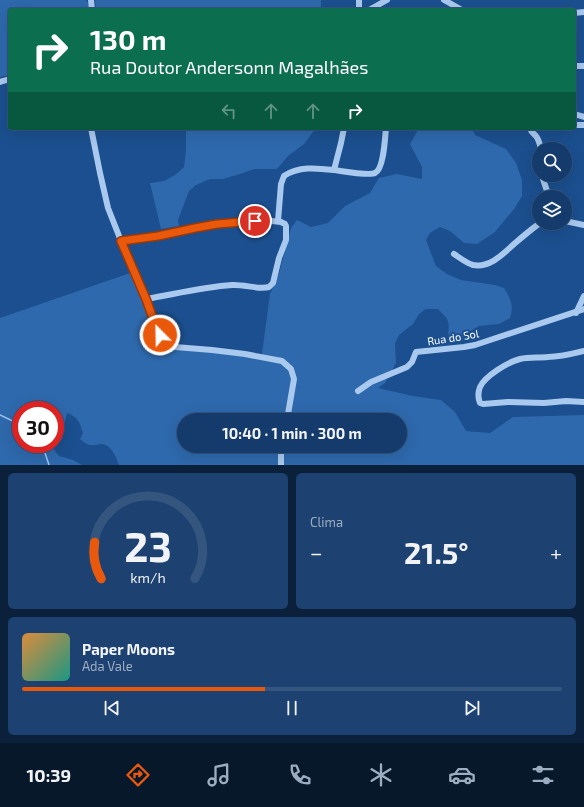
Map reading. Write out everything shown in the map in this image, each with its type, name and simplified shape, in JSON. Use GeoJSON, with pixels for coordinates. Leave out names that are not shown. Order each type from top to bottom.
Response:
{"type":"FeatureCollection","features":[{"type":"Feature","properties":{"kind":"street"},"geometry":{"type":"LineString","coordinates":[[373,8],[387,0]]}},
{"type":"Feature","properties":{"kind":"street"},"geometry":{"type":"LineString","coordinates":[[444,0],[458,8]]}},
{"type":"Feature","properties":{"kind":"street"},"geometry":{"type":"LineString","coordinates":[[91,130],[98,168],[108,208],[155,324],[164,341],[175,347],[245,354],[282,361],[291,368],[294,379],[288,413]]}},
{"type":"Feature","properties":{"kind":"street"},"geometry":{"type":"LineString","coordinates":[[334,170],[344,130]]}},
{"type":"Feature","properties":{"kind":"street"},"geometry":{"type":"LineString","coordinates":[[278,221],[281,184],[284,176],[303,169],[319,168],[369,174],[376,173],[383,156],[386,130]]}},
{"type":"Feature","properties":{"kind":"street"},"geometry":{"type":"LineString","coordinates":[[530,130],[539,142]]}},
{"type":"Feature","properties":{"kind":"street"},"geometry":{"type":"LineString","coordinates":[[121,241],[158,236],[217,224],[265,220],[278,221],[285,224],[286,240],[279,258],[273,283],[269,287],[234,284],[146,299]]}},
{"type":"Feature","properties":{"kind":"street"},"geometry":{"type":"LineString","coordinates":[[572,222],[584,225]]}},
{"type":"Feature","properties":{"kind":"street"},"geometry":{"type":"LineString","coordinates":[[454,254],[471,264],[486,264],[504,254],[532,230]]}},
{"type":"Feature","properties":{"kind":"street"},"geometry":{"type":"LineString","coordinates":[[576,313],[584,296]]}},
{"type":"Feature","properties":{"kind":"street","name":"Rua do Sol"},"geometry":{"type":"LineString","coordinates":[[358,391],[371,382],[407,367],[412,362],[416,352],[475,345],[576,313],[584,309]]}},
{"type":"Feature","properties":{"kind":"street"},"geometry":{"type":"LineString","coordinates":[[584,350],[562,356],[520,359],[510,363],[494,373],[484,382],[480,388],[479,397],[479,402],[481,404],[508,402],[544,404],[566,401],[584,402]]}},
{"type":"Feature","properties":{"kind":"street"},"geometry":{"type":"LineString","coordinates":[[281,453],[281,465]]}},
{"type":"Feature","properties":{"kind":"shaded area"},"geometry":{"type":"Polygon","coordinates":[[[0,0],[86,0],[90,5],[90,8],[8,8],[8,75],[0,77],[0,0]]]}},
{"type":"Feature","properties":{"kind":"shaded area"},"geometry":{"type":"Polygon","coordinates":[[[95,0],[321,0],[321,8],[96,8],[95,0]]]}},
{"type":"Feature","properties":{"kind":"shaded area"},"geometry":{"type":"Polygon","coordinates":[[[186,130],[314,130],[304,144],[288,156],[277,169],[254,169],[223,179],[210,179],[196,185],[189,191],[178,220],[179,226],[161,229],[150,183],[164,181],[175,175],[184,167],[186,130]]]}},
{"type":"Feature","properties":{"kind":"shaded area"},"geometry":{"type":"Polygon","coordinates":[[[418,130],[473,130],[475,135],[506,149],[516,163],[522,180],[522,196],[514,209],[495,232],[477,244],[464,243],[450,231],[440,227],[430,233],[426,240],[436,266],[447,274],[461,280],[495,285],[504,288],[510,299],[512,309],[510,318],[499,324],[479,326],[469,332],[464,340],[458,341],[448,338],[449,328],[447,319],[438,309],[426,309],[419,314],[413,324],[399,335],[395,343],[396,363],[385,383],[378,388],[413,396],[441,400],[455,412],[466,431],[490,433],[513,417],[584,415],[584,465],[119,465],[113,452],[108,446],[101,444],[88,445],[80,439],[83,433],[76,418],[67,413],[64,424],[64,401],[12,401],[12,453],[57,453],[59,456],[73,460],[82,465],[0,465],[0,318],[130,273],[161,344],[167,349],[262,354],[270,294],[279,274],[291,228],[297,220],[311,227],[328,223],[345,206],[370,193],[379,178],[397,174],[422,179],[422,167],[410,144],[418,130]]]}},
{"type":"Feature","properties":{"kind":"waterway"},"geometry":{"type":"LineString","coordinates":[[0,415],[12,421]]}},
{"type":"Feature","properties":{"kind":"waterway"},"geometry":{"type":"LineString","coordinates":[[45,453],[49,465]]}},
{"type":"Feature","properties":{"kind":"route"},"geometry":{"type":"LineString","coordinates":[[160,335],[121,241],[158,236],[217,224],[255,221]]}}]}
